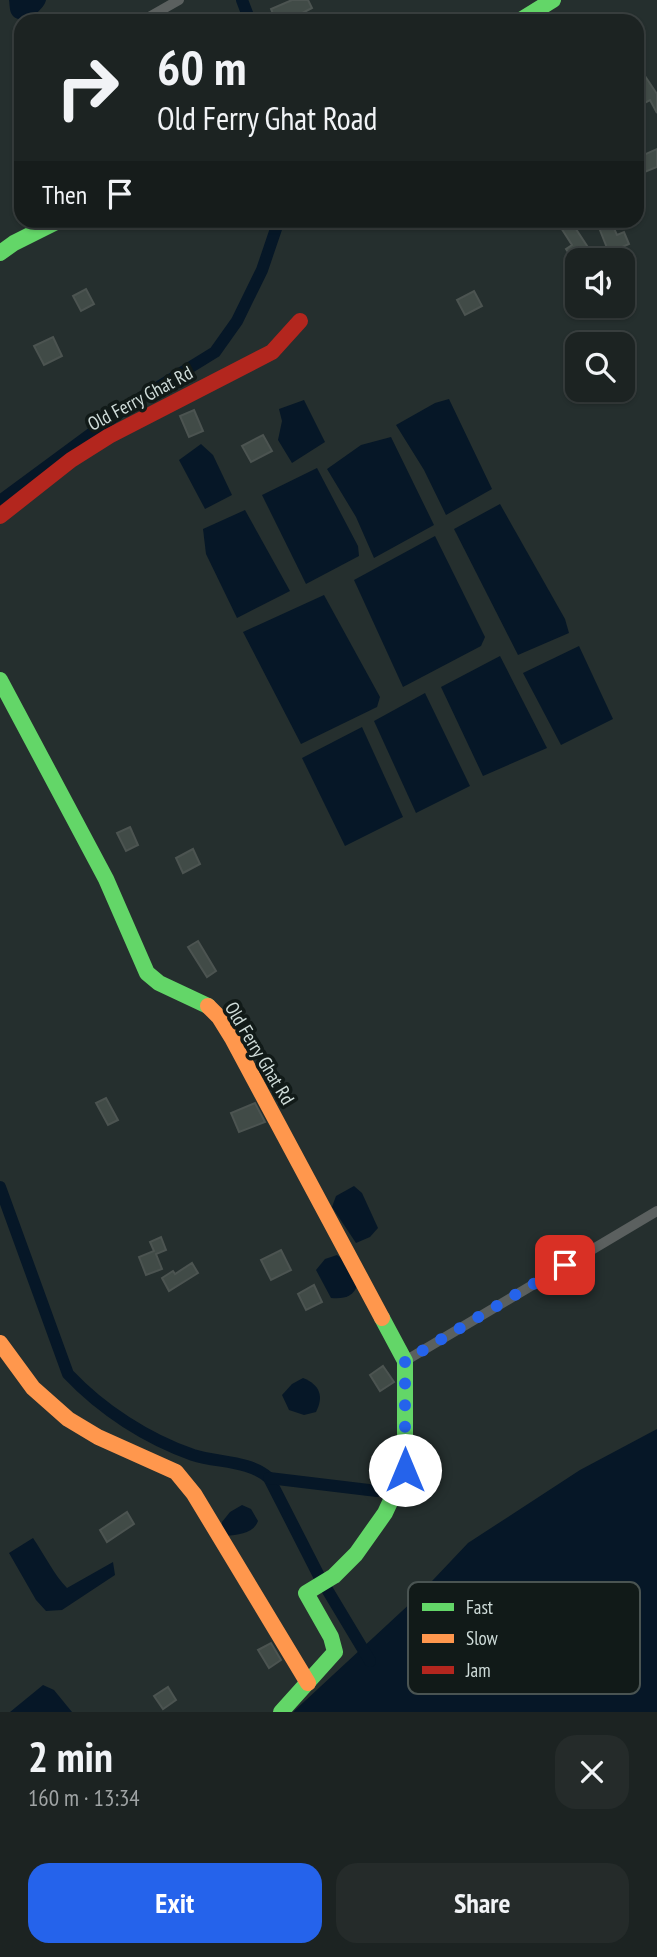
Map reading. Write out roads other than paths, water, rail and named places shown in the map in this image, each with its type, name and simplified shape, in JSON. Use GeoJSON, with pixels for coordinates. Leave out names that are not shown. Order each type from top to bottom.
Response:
{"type":"FeatureCollection","features":[{"type":"Feature","properties":{"kind":"street"},"geometry":{"type":"LineString","coordinates":[[154,14],[179,0]]}},
{"type":"Feature","properties":{"kind":"street"},"geometry":{"type":"LineString","coordinates":[[530,14],[553,0]]}},
{"type":"Feature","properties":{"kind":"street"},"geometry":{"type":"LineString","coordinates":[[0,253],[44,228]]}},
{"type":"Feature","properties":{"kind":"street","name":"Old Ferry Ghat Rd"},"geometry":{"type":"LineString","coordinates":[[0,516],[71,460],[109,436],[272,352],[300,321]]}},
{"type":"Feature","properties":{"kind":"street","name":"Old Ferry Ghat Rd"},"geometry":{"type":"LineString","coordinates":[[0,680],[106,879],[147,973],[154,981],[203,1002],[216,1013],[405,1361]]}},
{"type":"Feature","properties":{"kind":"street"},"geometry":{"type":"LineString","coordinates":[[281,1712],[335,1652],[331,1636],[306,1593],[335,1575],[364,1544],[402,1481],[405,1470],[405,1361],[657,1211]]}},
{"type":"Feature","properties":{"kind":"street"},"geometry":{"type":"LineString","coordinates":[[0,1343],[33,1388],[68,1419],[98,1437],[176,1472],[194,1494],[223,1547],[308,1684]]}},
{"type":"Feature","properties":{"kind":"water"},"geometry":{"type":"Polygon","coordinates":[[[9,0],[46,0],[35,14],[14,14],[14,17],[9,0]]]}},
{"type":"Feature","properties":{"kind":"water"},"geometry":{"type":"Polygon","coordinates":[[[449,399],[492,489],[446,515],[424,470],[396,425],[435,403],[449,399]]]}},
{"type":"Feature","properties":{"kind":"water"},"geometry":{"type":"Polygon","coordinates":[[[304,400],[325,442],[292,463],[278,440],[282,421],[279,409],[304,400]]]}},
{"type":"Feature","properties":{"kind":"water"},"geometry":{"type":"Polygon","coordinates":[[[391,437],[434,525],[374,558],[356,517],[327,469],[361,445],[391,437]]]}},
{"type":"Feature","properties":{"kind":"water"},"geometry":{"type":"Polygon","coordinates":[[[201,444],[213,455],[232,495],[205,509],[179,460],[201,444]]]}},
{"type":"Feature","properties":{"kind":"water"},"geometry":{"type":"Polygon","coordinates":[[[317,468],[358,546],[359,556],[306,584],[262,495],[317,468]]]}},
{"type":"Feature","properties":{"kind":"water"},"geometry":{"type":"Polygon","coordinates":[[[500,504],[565,619],[569,633],[518,655],[454,529],[500,504]]]}},
{"type":"Feature","properties":{"kind":"water"},"geometry":{"type":"Polygon","coordinates":[[[245,510],[290,591],[237,618],[206,554],[203,529],[245,510]]]}},
{"type":"Feature","properties":{"kind":"water"},"geometry":{"type":"Polygon","coordinates":[[[435,536],[485,637],[481,646],[403,687],[354,580],[435,536]]]}},
{"type":"Feature","properties":{"kind":"water"},"geometry":{"type":"Polygon","coordinates":[[[324,595],[380,697],[377,707],[301,744],[243,632],[324,595]]]}},
{"type":"Feature","properties":{"kind":"water"},"geometry":{"type":"Polygon","coordinates":[[[579,646],[613,719],[561,745],[523,673],[579,646]]]}},
{"type":"Feature","properties":{"kind":"water"},"geometry":{"type":"Polygon","coordinates":[[[500,656],[547,748],[483,776],[441,687],[500,656]]]}},
{"type":"Feature","properties":{"kind":"water"},"geometry":{"type":"Polygon","coordinates":[[[425,693],[470,786],[416,813],[374,721],[425,693]]]}},
{"type":"Feature","properties":{"kind":"water"},"geometry":{"type":"Polygon","coordinates":[[[362,727],[403,817],[345,846],[302,758],[362,727]]]}},
{"type":"Feature","properties":{"kind":"water"},"geometry":{"type":"Polygon","coordinates":[[[354,1186],[362,1193],[378,1228],[370,1237],[356,1243],[332,1207],[336,1196],[354,1186]]]}},
{"type":"Feature","properties":{"kind":"water"},"geometry":{"type":"Polygon","coordinates":[[[337,1255],[358,1284],[348,1296],[331,1298],[316,1270],[325,1259],[337,1255]]]}},
{"type":"Feature","properties":{"kind":"water"},"geometry":{"type":"Polygon","coordinates":[[[303,1378],[317,1388],[320,1396],[316,1412],[304,1415],[289,1410],[282,1395],[292,1384],[303,1378]]]}},
{"type":"Feature","properties":{"kind":"water"},"geometry":{"type":"Polygon","coordinates":[[[657,1429],[657,1712],[293,1712],[408,1605],[408,1694],[640,1694],[640,1582],[431,1582],[468,1543],[580,1470],[657,1429]]]}},
{"type":"Feature","properties":{"kind":"water"},"geometry":{"type":"Polygon","coordinates":[[[242,1505],[251,1509],[258,1521],[256,1525],[241,1534],[226,1536],[222,1532],[222,1522],[230,1512],[242,1505]]]}},
{"type":"Feature","properties":{"kind":"water"},"geometry":{"type":"Polygon","coordinates":[[[33,1538],[67,1588],[113,1562],[115,1575],[62,1610],[46,1611],[36,1600],[9,1553],[33,1538]]]}},
{"type":"Feature","properties":{"kind":"water"},"geometry":{"type":"Polygon","coordinates":[[[43,1685],[54,1690],[72,1712],[10,1712],[43,1685]]]}},
{"type":"Feature","properties":{"kind":"waterway"},"geometry":{"type":"LineString","coordinates":[[242,0],[247,14]]}},
{"type":"Feature","properties":{"kind":"waterway"},"geometry":{"type":"LineString","coordinates":[[0,501],[134,402],[215,352],[237,321],[262,270],[276,228]]}},
{"type":"Feature","properties":{"kind":"waterway"},"geometry":{"type":"LineString","coordinates":[[0,1187],[68,1374],[95,1400],[159,1441],[203,1458],[252,1468],[269,1478],[319,1576],[370,1661]]}},
{"type":"Feature","properties":{"kind":"waterway"},"geometry":{"type":"LineString","coordinates":[[269,1478],[377,1491]]}}]}
